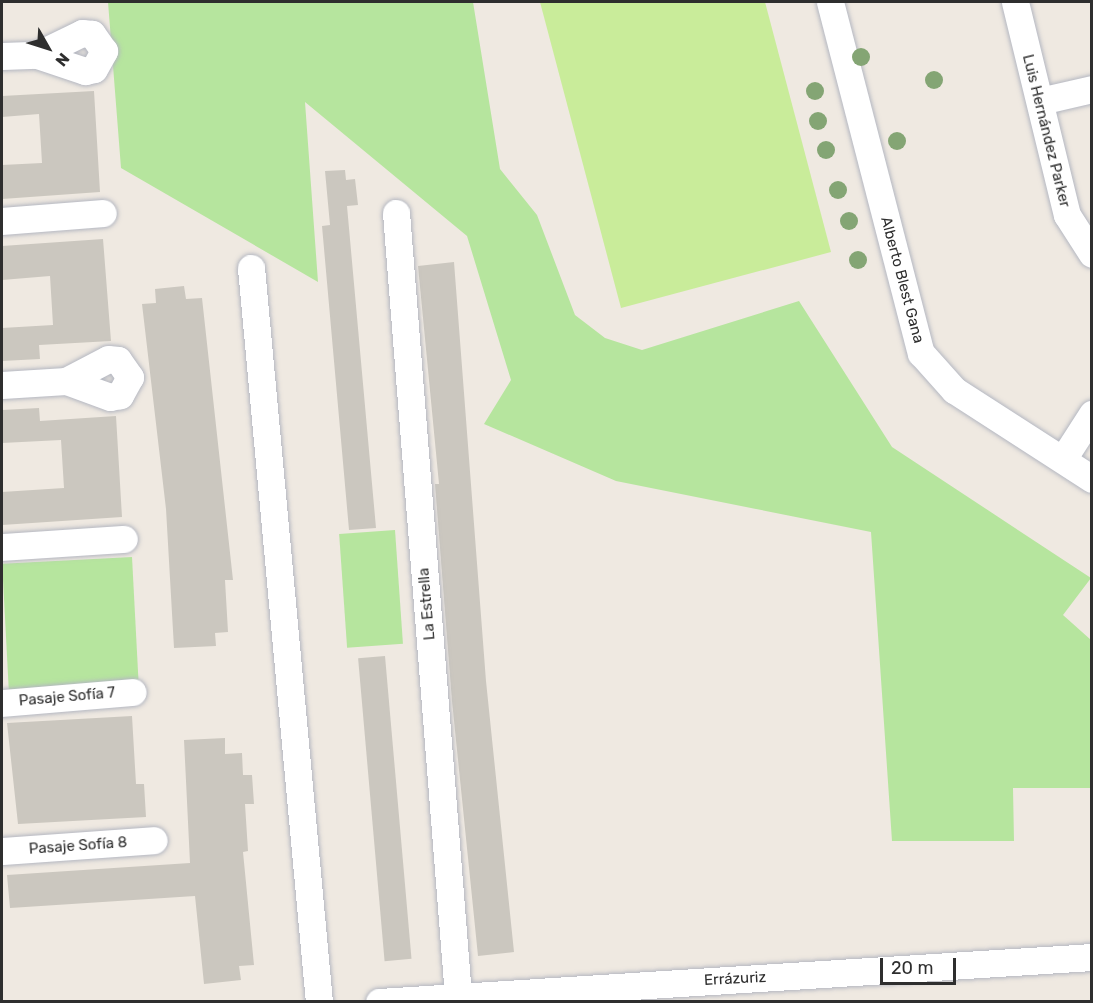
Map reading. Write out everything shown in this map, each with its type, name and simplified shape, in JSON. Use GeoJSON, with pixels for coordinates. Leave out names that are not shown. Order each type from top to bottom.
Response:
{"type":"FeatureCollection","features":[{"type":"Feature","properties":{"kind":"street","name":"Alberto Blest Gana"},"geometry":{"type":"LineString","coordinates":[[830,2],[921,353],[954,390],[1092,479]]}},
{"type":"Feature","properties":{"kind":"street","name":"Luis Hernández Parker"},"geometry":{"type":"LineString","coordinates":[[1015,2],[1066,214],[1092,254]]}},
{"type":"Feature","properties":{"kind":"street"},"geometry":{"type":"LineString","coordinates":[[2,56],[37,55]]}},
{"type":"Feature","properties":{"kind":"street"},"geometry":{"type":"LineString","coordinates":[[1040,101],[1092,89]]}},
{"type":"Feature","properties":{"kind":"street"},"geometry":{"type":"LineString","coordinates":[[2,221],[103,213]]}},
{"type":"Feature","properties":{"kind":"street","name":"La Estrella"},"geometry":{"type":"LineString","coordinates":[[396,213],[458,996]]}},
{"type":"Feature","properties":{"kind":"street"},"geometry":{"type":"LineString","coordinates":[[251,268],[319,1002]]}},
{"type":"Feature","properties":{"kind":"street"},"geometry":{"type":"LineString","coordinates":[[2,386],[66,381]]}},
{"type":"Feature","properties":{"kind":"street"},"geometry":{"type":"LineString","coordinates":[[1063,459],[1092,414]]}},
{"type":"Feature","properties":{"kind":"street"},"geometry":{"type":"LineString","coordinates":[[2,547],[124,539]]}},
{"type":"Feature","properties":{"kind":"street","name":"Pasaje Sofía 7"},"geometry":{"type":"LineString","coordinates":[[2,703],[133,692]]}},
{"type":"Feature","properties":{"kind":"street","name":"Pasaje Sofía 8"},"geometry":{"type":"LineString","coordinates":[[2,851],[154,840]]}},
{"type":"Feature","properties":{"kind":"street","name":"Errázuriz"},"geometry":{"type":"LineString","coordinates":[[379,1002],[1092,957]]}},
{"type":"Feature","properties":{"kind":"green space"},"geometry":{"type":"Polygon","coordinates":[[[108,2],[473,2],[500,169],[537,215],[575,315],[605,338],[642,350],[799,301],[892,447],[1091,578],[1063,615],[1091,640],[1091,788],[1013,788],[1014,841],[892,841],[871,532],[616,481],[484,424],[511,380],[467,236],[305,102],[318,282],[121,168],[108,2]]]}},
{"type":"Feature","properties":{"kind":"green space"},"geometry":{"type":"Polygon","coordinates":[[[540,2],[765,2],[831,252],[621,308],[540,2]]]}},
{"type":"Feature","properties":{"kind":"green space"},"geometry":{"type":"Polygon","coordinates":[[[395,530],[403,644],[347,648],[339,534],[395,530]]]}},
{"type":"Feature","properties":{"kind":"green space"},"geometry":{"type":"Polygon","coordinates":[[[132,557],[139,683],[9,690],[2,564],[132,557]]]}},
{"type":"Feature","properties":{"kind":"building"},"geometry":{"type":"Polygon","coordinates":[[[94,91],[100,192],[2,199],[2,165],[42,163],[39,114],[2,117],[2,96],[94,91]]]}},
{"type":"Feature","properties":{"kind":"building"},"geometry":{"type":"Polygon","coordinates":[[[345,170],[346,180],[355,179],[358,205],[347,206],[376,528],[349,530],[322,226],[330,225],[325,171],[345,170]]]}},
{"type":"Feature","properties":{"kind":"building"},"geometry":{"type":"Polygon","coordinates":[[[103,239],[111,341],[39,345],[40,359],[2,361],[2,328],[53,325],[50,276],[2,280],[2,246],[103,239]]]}},
{"type":"Feature","properties":{"kind":"building"},"geometry":{"type":"Polygon","coordinates":[[[454,262],[486,681],[514,952],[478,956],[452,701],[435,484],[439,484],[418,266],[454,262]]]}},
{"type":"Feature","properties":{"kind":"building"},"geometry":{"type":"Polygon","coordinates":[[[184,286],[186,299],[202,298],[233,580],[225,580],[228,632],[215,633],[216,646],[174,648],[166,509],[142,304],[156,303],[155,289],[184,286]]]}},
{"type":"Feature","properties":{"kind":"building"},"geometry":{"type":"Polygon","coordinates":[[[39,408],[40,421],[116,416],[122,517],[2,525],[2,492],[64,488],[61,440],[2,443],[2,410],[39,408]]]}},
{"type":"Feature","properties":{"kind":"building"},"geometry":{"type":"Polygon","coordinates":[[[385,656],[411,959],[385,961],[358,658],[385,656]]]}},
{"type":"Feature","properties":{"kind":"building"},"geometry":{"type":"Polygon","coordinates":[[[132,716],[136,784],[144,784],[146,817],[18,824],[7,723],[132,716]]]}},
{"type":"Feature","properties":{"kind":"building"},"geometry":{"type":"Polygon","coordinates":[[[225,738],[225,754],[242,753],[243,775],[252,775],[254,804],[245,804],[248,851],[243,852],[254,965],[239,966],[241,980],[204,984],[195,896],[10,908],[7,875],[190,863],[184,740],[225,738]]]}}]}
